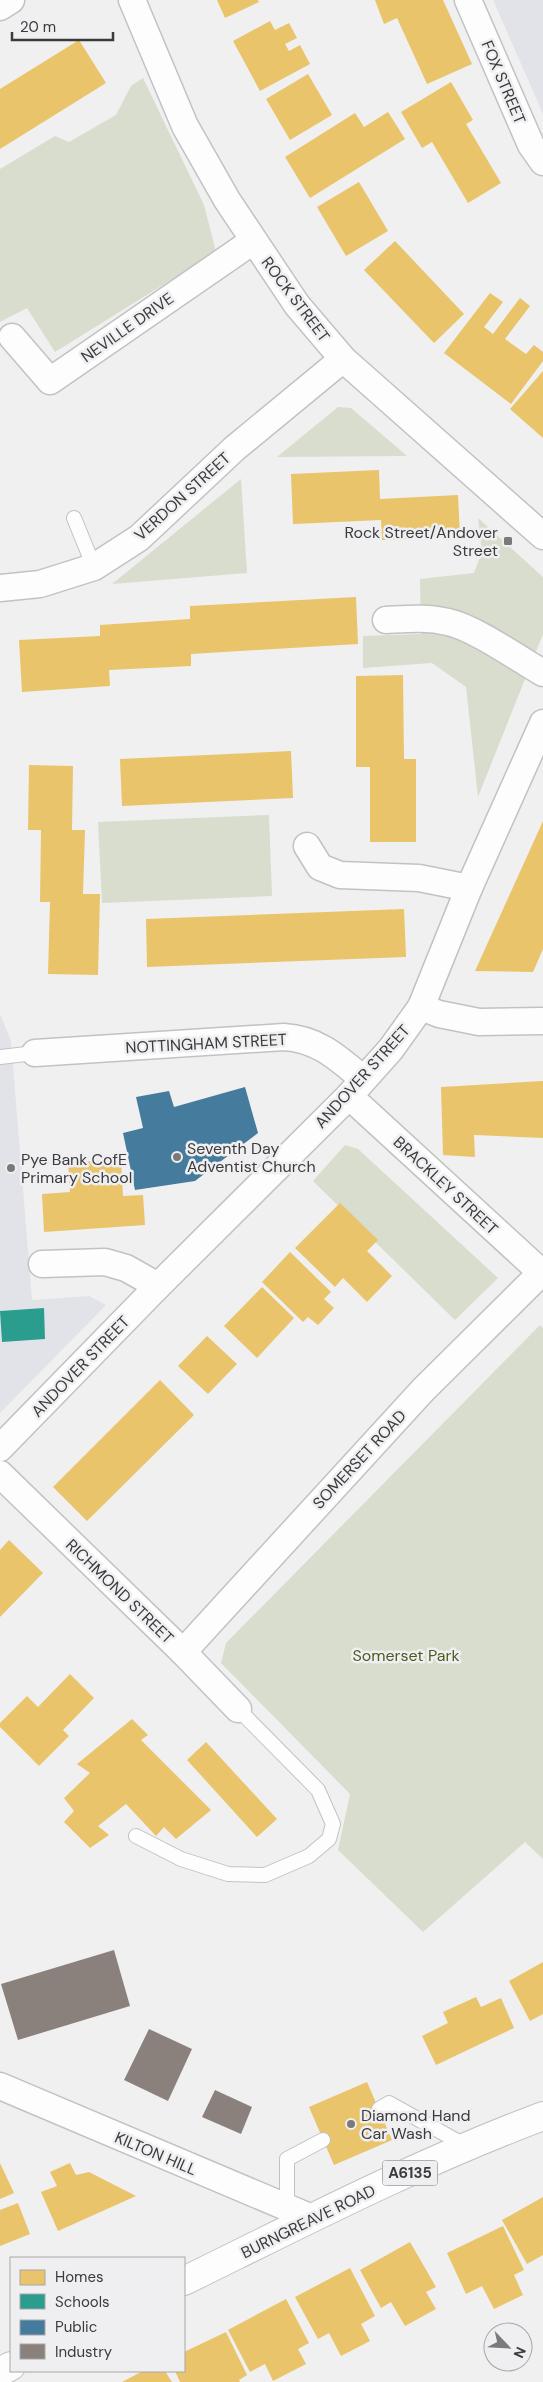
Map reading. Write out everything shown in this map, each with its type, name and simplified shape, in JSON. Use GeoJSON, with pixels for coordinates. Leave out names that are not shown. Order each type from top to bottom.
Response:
{"type":"FeatureCollection","features":[{"type":"Feature","properties":{"kind":"main road","name":"BURNGREAVE ROAD"},"geometry":{"type":"LineString","coordinates":[[185,2281],[312,2218],[468,2146],[543,2116]]}},
{"type":"Feature","properties":{"kind":"street"},"geometry":{"type":"LineString","coordinates":[[0,7],[11,0]]}},
{"type":"Feature","properties":{"kind":"street","name":"ROCK STREET"},"geometry":{"type":"LineString","coordinates":[[132,0],[185,126],[227,200],[297,305],[343,359],[543,536]]}},
{"type":"Feature","properties":{"kind":"street","name":"FOX STREET"},"geometry":{"type":"LineString","coordinates":[[468,0],[530,145],[543,162]]}},
{"type":"Feature","properties":{"kind":"street","name":"NEVILLE DRIVE"},"geometry":{"type":"LineString","coordinates":[[12,337],[50,381],[253,240]]}},
{"type":"Feature","properties":{"kind":"street","name":"VERDON STREET"},"geometry":{"type":"LineString","coordinates":[[0,588],[40,584],[94,567],[139,538],[235,448],[343,359]]}},
{"type":"Feature","properties":{"kind":"street"},"geometry":{"type":"LineString","coordinates":[[386,620],[430,619],[450,622],[543,673]]}},
{"type":"Feature","properties":{"kind":"street","name":"ANDOVER STREET"},"geometry":{"type":"LineString","coordinates":[[0,1448],[356,1087],[391,1049],[422,1007],[469,888],[543,723]]}},
{"type":"Feature","properties":{"kind":"street"},"geometry":{"type":"LineString","coordinates":[[307,846],[320,867],[340,875],[419,878],[469,888]]}},
{"type":"Feature","properties":{"kind":"street"},"geometry":{"type":"LineString","coordinates":[[422,1007],[439,1014],[479,1022],[543,1021]]}},
{"type":"Feature","properties":{"kind":"street","name":"NOTTINGHAM STREET"},"geometry":{"type":"LineString","coordinates":[[35,1053],[284,1037],[303,1038],[322,1048],[356,1087]]}},
{"type":"Feature","properties":{"kind":"street","name":"BRACKLEY STREET"},"geometry":{"type":"LineString","coordinates":[[356,1087],[542,1274]]}},
{"type":"Feature","properties":{"kind":"street"},"geometry":{"type":"LineString","coordinates":[[42,1264],[105,1262],[126,1268],[158,1286]]}},
{"type":"Feature","properties":{"kind":"street","name":"SOMERSET ROAD"},"geometry":{"type":"LineString","coordinates":[[183,1652],[423,1390],[542,1274]]}},
{"type":"Feature","properties":{"kind":"street","name":"RICHMOND STREET"},"geometry":{"type":"LineString","coordinates":[[0,1474],[183,1652],[238,1709]]}},
{"type":"Feature","properties":{"kind":"street","name":"KILTON HILL"},"geometry":{"type":"LineString","coordinates":[[0,2086],[312,2218]]}},
{"type":"Feature","properties":{"kind":"lane"},"geometry":{"type":"LineString","coordinates":[[74,518],[94,567]]}},
{"type":"Feature","properties":{"kind":"lane"},"geometry":{"type":"LineString","coordinates":[[0,1057],[35,1053]]}},
{"type":"Feature","properties":{"kind":"lane"},"geometry":{"type":"LineString","coordinates":[[136,1836],[181,1859],[228,1874],[266,1875],[309,1856],[329,1839],[333,1824],[318,1790],[238,1709]]}},
{"type":"Feature","properties":{"kind":"lane"},"geometry":{"type":"LineString","coordinates":[[379,2109],[389,2103],[468,2146]]}},
{"type":"Feature","properties":{"kind":"lane"},"geometry":{"type":"LineString","coordinates":[[287,2208],[287,2159],[323,2140]]}},
{"type":"Feature","properties":{"kind":"shaded area"},"geometry":{"type":"Polygon","coordinates":[[[493,0],[543,0],[543,114],[493,0]]]}},
{"type":"Feature","properties":{"kind":"shaded area","name":"Pye Bank CofE Primary School"},"geometry":{"type":"Polygon","coordinates":[[[0,1014],[11,1041],[32,1300],[89,1296],[106,1305],[0,1413],[0,1014]]]}},
{"type":"Feature","properties":{"kind":"green space"},"geometry":{"type":"Polygon","coordinates":[[[143,78],[204,205],[216,252],[55,352],[27,308],[0,322],[0,169],[55,136],[69,142],[116,115],[131,86],[143,78]]]}},
{"type":"Feature","properties":{"kind":"green space"},"geometry":{"type":"Polygon","coordinates":[[[338,407],[351,408],[407,456],[277,457],[338,407]]]}},
{"type":"Feature","properties":{"kind":"green space"},"geometry":{"type":"Polygon","coordinates":[[[241,479],[247,573],[112,584],[241,479]]]}},
{"type":"Feature","properties":{"kind":"green space"},"geometry":{"type":"Polygon","coordinates":[[[478,518],[543,577],[543,634],[478,797],[466,687],[432,663],[363,668],[363,636],[421,634],[420,579],[474,573],[482,552],[478,518]]]}},
{"type":"Feature","properties":{"kind":"green space"},"geometry":{"type":"Polygon","coordinates":[[[269,815],[272,896],[102,903],[98,822],[269,815]]]}},
{"type":"Feature","properties":{"kind":"green space"},"geometry":{"type":"Polygon","coordinates":[[[345,1145],[358,1149],[498,1278],[455,1320],[313,1181],[345,1145]]]}},
{"type":"Feature","properties":{"kind":"green space","name":"Somerset Park"},"geometry":{"type":"Polygon","coordinates":[[[540,1325],[543,1328],[543,1859],[525,1842],[423,1932],[338,1850],[350,1794],[221,1663],[226,1643],[540,1325]]]}},
{"type":"Feature","properties":{"kind":"building: Homes"},"geometry":{"type":"Polygon","coordinates":[[[217,0],[258,0],[259,2],[225,18],[217,0]]]}},
{"type":"Feature","properties":{"kind":"building: Homes"},"geometry":{"type":"Polygon","coordinates":[[[375,0],[443,0],[472,64],[427,84],[397,18],[384,24],[375,0]]]}},
{"type":"Feature","properties":{"kind":"building: Homes"},"geometry":{"type":"Polygon","coordinates":[[[270,21],[275,30],[289,23],[297,38],[285,44],[289,51],[300,45],[310,64],[260,91],[233,41],[270,21]]]}},
{"type":"Feature","properties":{"kind":"building: Homes"},"geometry":{"type":"Polygon","coordinates":[[[79,40],[106,83],[0,149],[0,89],[79,40]]]}},
{"type":"Feature","properties":{"kind":"building: Homes"},"geometry":{"type":"Polygon","coordinates":[[[308,74],[332,115],[290,140],[266,99],[308,74]]]}},
{"type":"Feature","properties":{"kind":"building: Homes"},"geometry":{"type":"Polygon","coordinates":[[[451,82],[473,120],[466,124],[501,183],[468,203],[432,142],[422,148],[401,112],[451,82]]]}},
{"type":"Feature","properties":{"kind":"building: Homes"},"geometry":{"type":"Polygon","coordinates":[[[388,112],[405,139],[310,198],[285,157],[355,113],[364,127],[388,112]]]}},
{"type":"Feature","properties":{"kind":"building: Homes"},"geometry":{"type":"Polygon","coordinates":[[[359,182],[388,231],[346,256],[317,207],[359,182]]]}},
{"type":"Feature","properties":{"kind":"building: Homes"},"geometry":{"type":"Polygon","coordinates":[[[395,241],[464,314],[434,343],[364,270],[395,241]]]}},
{"type":"Feature","properties":{"kind":"building: Homes"},"geometry":{"type":"Polygon","coordinates":[[[490,293],[503,302],[484,327],[493,334],[520,298],[530,306],[505,339],[526,354],[534,345],[543,352],[543,361],[511,404],[444,353],[490,293]]]}},
{"type":"Feature","properties":{"kind":"building: Homes"},"geometry":{"type":"Polygon","coordinates":[[[543,371],[543,438],[510,409],[543,371]]]}},
{"type":"Feature","properties":{"kind":"building: Homes"},"geometry":{"type":"Polygon","coordinates":[[[379,470],[380,499],[458,495],[460,536],[382,540],[381,520],[293,524],[291,474],[379,470]]]}},
{"type":"Feature","properties":{"kind":"building: Homes"},"geometry":{"type":"Polygon","coordinates":[[[356,597],[358,644],[191,654],[191,666],[109,670],[110,686],[22,692],[19,640],[100,636],[100,625],[190,619],[190,606],[356,597]]]}},
{"type":"Feature","properties":{"kind":"building: Homes"},"geometry":{"type":"Polygon","coordinates":[[[403,675],[404,759],[416,759],[416,842],[370,842],[370,767],[356,767],[356,676],[403,675]]]}},
{"type":"Feature","properties":{"kind":"building: Homes"},"geometry":{"type":"Polygon","coordinates":[[[291,751],[293,798],[122,806],[120,759],[291,751]]]}},
{"type":"Feature","properties":{"kind":"building: Homes"},"geometry":{"type":"Polygon","coordinates":[[[29,765],[73,766],[72,830],[85,830],[83,894],[100,894],[98,975],[48,974],[50,902],[40,902],[41,830],[28,830],[29,765]]]}},
{"type":"Feature","properties":{"kind":"building: Homes"},"geometry":{"type":"Polygon","coordinates":[[[543,821],[543,949],[533,972],[475,971],[543,821]]]}},
{"type":"Feature","properties":{"kind":"building: Homes"},"geometry":{"type":"Polygon","coordinates":[[[404,909],[406,957],[147,967],[146,919],[404,909]]]}},
{"type":"Feature","properties":{"kind":"building: Homes"},"geometry":{"type":"Polygon","coordinates":[[[543,1081],[543,1138],[474,1135],[475,1157],[443,1155],[441,1087],[543,1081]]]}},
{"type":"Feature","properties":{"kind":"building: Homes"},"geometry":{"type":"Polygon","coordinates":[[[121,1159],[123,1196],[143,1195],[145,1225],[44,1232],[42,1194],[70,1192],[68,1163],[121,1159]]]}},
{"type":"Feature","properties":{"kind":"building: Homes"},"geometry":{"type":"Polygon","coordinates":[[[340,1203],[378,1240],[367,1251],[392,1276],[367,1302],[343,1278],[335,1287],[295,1248],[340,1203]]]}},
{"type":"Feature","properties":{"kind":"building: Homes"},"geometry":{"type":"Polygon","coordinates":[[[290,1252],[331,1292],[324,1299],[334,1308],[318,1325],[308,1317],[303,1322],[262,1282],[290,1252]]]}},
{"type":"Feature","properties":{"kind":"building: Homes"},"geometry":{"type":"Polygon","coordinates":[[[262,1287],[294,1318],[257,1358],[224,1326],[262,1287]]]}},
{"type":"Feature","properties":{"kind":"building: Homes"},"geometry":{"type":"Polygon","coordinates":[[[207,1336],[237,1364],[208,1394],[178,1366],[207,1336]]]}},
{"type":"Feature","properties":{"kind":"building: Homes"},"geometry":{"type":"Polygon","coordinates":[[[160,1380],[194,1415],[87,1521],[53,1487],[160,1380]]]}},
{"type":"Feature","properties":{"kind":"building: Homes"},"geometry":{"type":"Polygon","coordinates":[[[9,1540],[43,1573],[0,1617],[0,1550],[9,1540]]]}},
{"type":"Feature","properties":{"kind":"building: Homes"},"geometry":{"type":"Polygon","coordinates":[[[70,1674],[94,1698],[63,1730],[69,1736],[39,1766],[0,1727],[0,1723],[27,1696],[38,1707],[70,1674]]]}},
{"type":"Feature","properties":{"kind":"building: Homes"},"geometry":{"type":"Polygon","coordinates":[[[132,1719],[148,1735],[141,1740],[211,1810],[176,1839],[164,1827],[156,1836],[126,1804],[98,1826],[109,1835],[90,1848],[64,1822],[74,1811],[64,1798],[90,1773],[77,1764],[132,1719]]]}},
{"type":"Feature","properties":{"kind":"building: Homes"},"geometry":{"type":"Polygon","coordinates":[[[206,1742],[277,1819],[257,1837],[187,1760],[206,1742]]]}},
{"type":"Feature","properties":{"kind":"building: Homes"},"geometry":{"type":"Polygon","coordinates":[[[543,1962],[543,2014],[530,2021],[509,1981],[543,1962]]]}},
{"type":"Feature","properties":{"kind":"building: Homes"},"geometry":{"type":"Polygon","coordinates":[[[476,1997],[481,2007],[501,1998],[514,2028],[436,2065],[422,2036],[448,2023],[443,2012],[476,1997]]]}},
{"type":"Feature","properties":{"kind":"building: Homes","name":"Diamond Hand Car Wash"},"geometry":{"type":"Polygon","coordinates":[[[367,2082],[392,2140],[334,2165],[309,2107],[367,2082]]]}},
{"type":"Feature","properties":{"kind":"building: Homes"},"geometry":{"type":"Polygon","coordinates":[[[0,2163],[14,2193],[0,2199],[0,2163]]]}},
{"type":"Feature","properties":{"kind":"building: Homes"},"geometry":{"type":"Polygon","coordinates":[[[70,2163],[76,2175],[89,2172],[136,2196],[58,2231],[41,2192],[57,2186],[50,2172],[70,2163]]]}},
{"type":"Feature","properties":{"kind":"building: Homes"},"geometry":{"type":"Polygon","coordinates":[[[543,2197],[543,2255],[527,2264],[502,2220],[543,2197]]]}},
{"type":"Feature","properties":{"kind":"building: Homes"},"geometry":{"type":"Polygon","coordinates":[[[18,2203],[30,2234],[0,2246],[0,2210],[18,2203]]]}},
{"type":"Feature","properties":{"kind":"building: Homes"},"geometry":{"type":"Polygon","coordinates":[[[503,2226],[524,2270],[514,2275],[523,2295],[494,2309],[482,2286],[466,2294],[447,2253],[503,2226]]]}},
{"type":"Feature","properties":{"kind":"building: Homes"},"geometry":{"type":"Polygon","coordinates":[[[410,2242],[436,2287],[426,2292],[436,2309],[405,2326],[391,2302],[381,2308],[360,2270],[410,2242]]]}},
{"type":"Feature","properties":{"kind":"building: Homes"},"geometry":{"type":"Polygon","coordinates":[[[350,2268],[375,2316],[361,2324],[370,2341],[341,2356],[329,2333],[318,2339],[295,2297],[350,2268]]]}},
{"type":"Feature","properties":{"kind":"building: Homes"},"geometry":{"type":"Polygon","coordinates":[[[286,2299],[309,2343],[298,2349],[306,2364],[273,2381],[265,2364],[250,2372],[228,2330],[286,2299]]]}},
{"type":"Feature","properties":{"kind":"building: Homes"},"geometry":{"type":"Polygon","coordinates":[[[226,2332],[247,2375],[239,2380],[240,2382],[180,2382],[175,2372],[185,2372],[185,2352],[226,2332]]]}},
{"type":"Feature","properties":{"kind":"building: Homes"},"geometry":{"type":"Polygon","coordinates":[[[141,2372],[166,2372],[172,2382],[122,2382],[141,2372]]]}},
{"type":"Feature","properties":{"kind":"building: Schools"},"geometry":{"type":"Polygon","coordinates":[[[44,1308],[45,1339],[2,1342],[0,1311],[44,1308]]]}},
{"type":"Feature","properties":{"kind":"building: Public","name":"Seventh Day Adventist Church"},"geometry":{"type":"Polygon","coordinates":[[[245,1087],[258,1133],[195,1181],[135,1190],[123,1133],[143,1128],[136,1097],[169,1091],[174,1107],[245,1087]]]}},
{"type":"Feature","properties":{"kind":"building: Industry"},"geometry":{"type":"Polygon","coordinates":[[[114,1950],[130,2006],[18,2040],[1,1984],[114,1950]]]}},
{"type":"Feature","properties":{"kind":"building: Industry"},"geometry":{"type":"Polygon","coordinates":[[[149,2029],[192,2049],[168,2101],[124,2080],[149,2029]]]}},
{"type":"Feature","properties":{"kind":"building: Industry"},"geometry":{"type":"Polygon","coordinates":[[[215,2090],[252,2107],[241,2134],[202,2117],[215,2090]]]}},
{"type":"Feature","properties":{"kind":"place","name":"Rock Street/Andover Street"},"geometry":{"type":"Point","coordinates":[508,541]}},
{"type":"Feature","properties":{"kind":"place","name":"Seventh Day Adventist Church"},"geometry":{"type":"Point","coordinates":[177,1157]}},
{"type":"Feature","properties":{"kind":"place","name":"Pye Bank CofE Primary School"},"geometry":{"type":"Point","coordinates":[11,1168]}},
{"type":"Feature","properties":{"kind":"place","name":"Diamond Hand Car Wash"},"geometry":{"type":"Point","coordinates":[351,2124]}}]}
